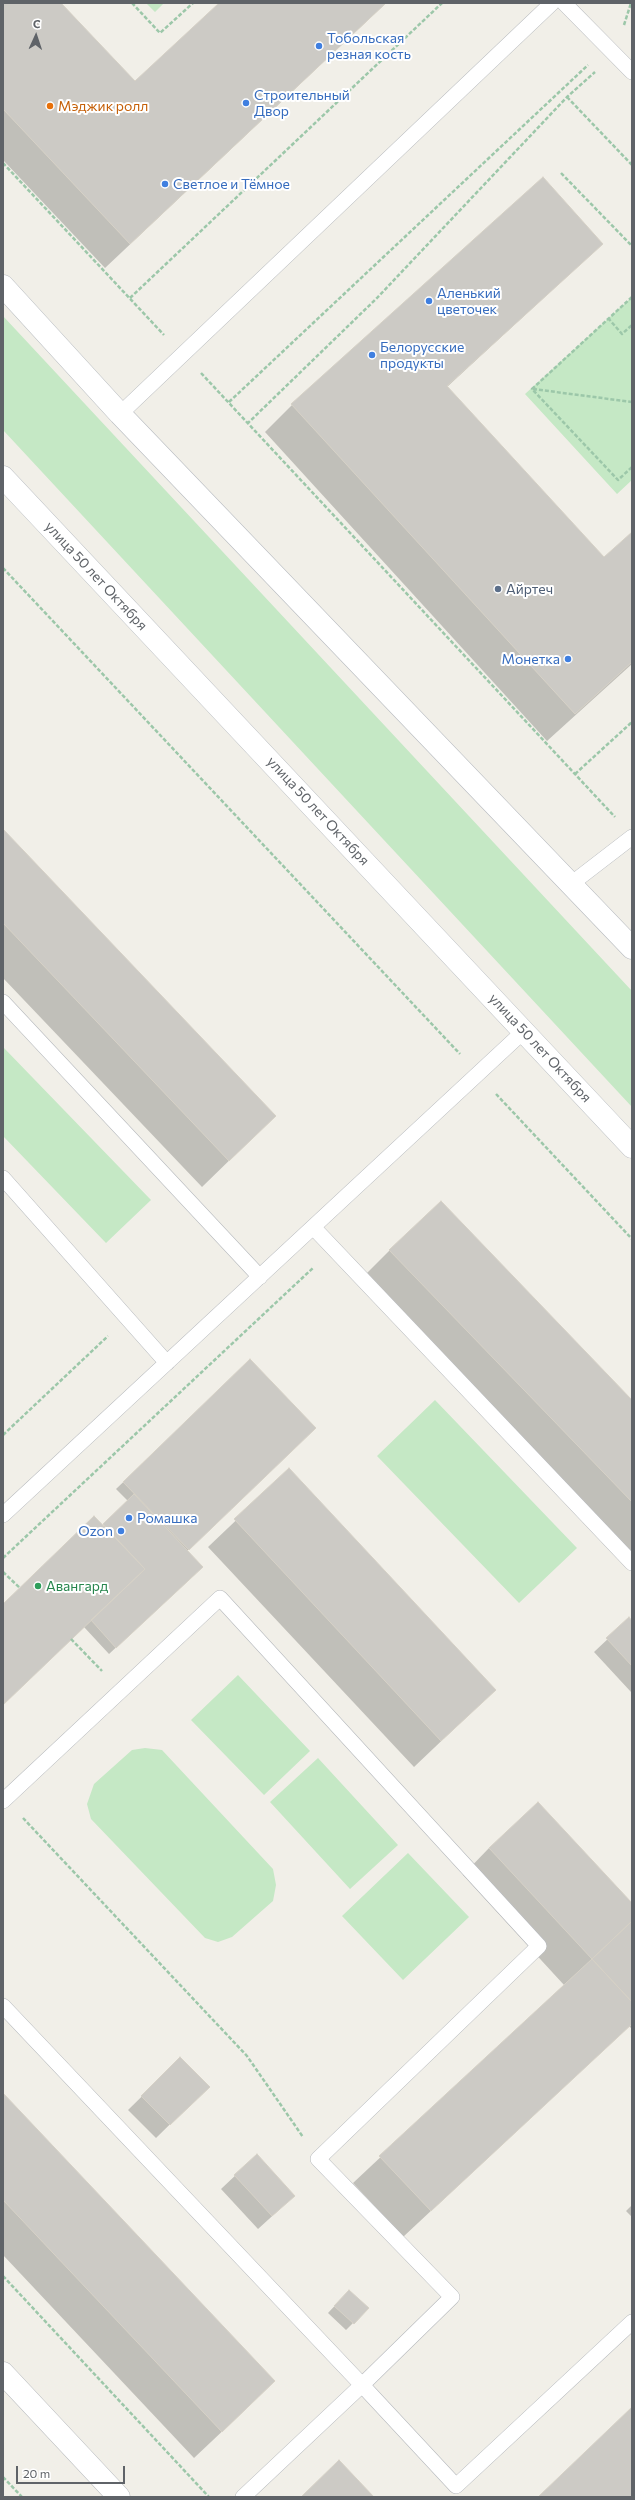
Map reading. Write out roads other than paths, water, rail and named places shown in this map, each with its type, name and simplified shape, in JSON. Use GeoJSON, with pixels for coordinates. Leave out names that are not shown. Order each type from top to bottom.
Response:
{"type":"FeatureCollection","features":[{"type":"Feature","properties":{"kind":"main road"},"geometry":{"type":"LineString","coordinates":[[3,286],[120,414],[632,948]]}},
{"type":"Feature","properties":{"kind":"main road","name":"улица 50 лет Октября"},"geometry":{"type":"LineString","coordinates":[[3,477],[524,1031],[632,1148]]}},
{"type":"Feature","properties":{"kind":"main road"},"geometry":{"type":"LineString","coordinates":[[3,2373],[119,2497]]}},
{"type":"Feature","properties":{"kind":"lane"},"geometry":{"type":"LineString","coordinates":[[120,414],[552,3]]}},
{"type":"Feature","properties":{"kind":"lane"},"geometry":{"type":"LineString","coordinates":[[564,3],[632,72]]}},
{"type":"Feature","properties":{"kind":"lane"},"geometry":{"type":"LineString","coordinates":[[571,884],[632,837]]}},
{"type":"Feature","properties":{"kind":"lane"},"geometry":{"type":"LineString","coordinates":[[3,1002],[260,1277]]}},
{"type":"Feature","properties":{"kind":"lane"},"geometry":{"type":"LineString","coordinates":[[3,1515],[524,1031]]}},
{"type":"Feature","properties":{"kind":"lane"},"geometry":{"type":"LineString","coordinates":[[3,1178],[167,1363]]}},
{"type":"Feature","properties":{"kind":"lane"},"geometry":{"type":"LineString","coordinates":[[313,1227],[632,1563]]}},
{"type":"Feature","properties":{"kind":"lane"},"geometry":{"type":"LineString","coordinates":[[4,1800],[220,1598],[539,1946],[318,2159],[452,2297],[362,2386],[243,2497]]}},
{"type":"Feature","properties":{"kind":"lane"},"geometry":{"type":"LineString","coordinates":[[3,2006],[456,2486],[632,2322]]}},
{"type":"Feature","properties":{"kind":"place","name":"Тобольская резная кость"},"geometry":{"type":"Point","coordinates":[319,46]}},
{"type":"Feature","properties":{"kind":"place","name":"Строительный Двор"},"geometry":{"type":"Point","coordinates":[246,103]}},
{"type":"Feature","properties":{"kind":"place","name":"Мэджик ролл"},"geometry":{"type":"Point","coordinates":[50,106]}},
{"type":"Feature","properties":{"kind":"place","name":"Светлое и Тёмное"},"geometry":{"type":"Point","coordinates":[165,184]}},
{"type":"Feature","properties":{"kind":"place","name":"Аленький цветочек"},"geometry":{"type":"Point","coordinates":[429,301]}},
{"type":"Feature","properties":{"kind":"place","name":"Белорусские продукты"},"geometry":{"type":"Point","coordinates":[372,355]}},
{"type":"Feature","properties":{"kind":"place","name":"Айртеч"},"geometry":{"type":"Point","coordinates":[498,589]}},
{"type":"Feature","properties":{"kind":"place","name":"Монетка"},"geometry":{"type":"Point","coordinates":[568,659]}},
{"type":"Feature","properties":{"kind":"place","name":"Ромашка"},"geometry":{"type":"Point","coordinates":[129,1518]}},
{"type":"Feature","properties":{"kind":"place","name":"Ozon"},"geometry":{"type":"Point","coordinates":[121,1531]}},
{"type":"Feature","properties":{"kind":"place","name":"Авангард"},"geometry":{"type":"Point","coordinates":[38,1586]}}]}
